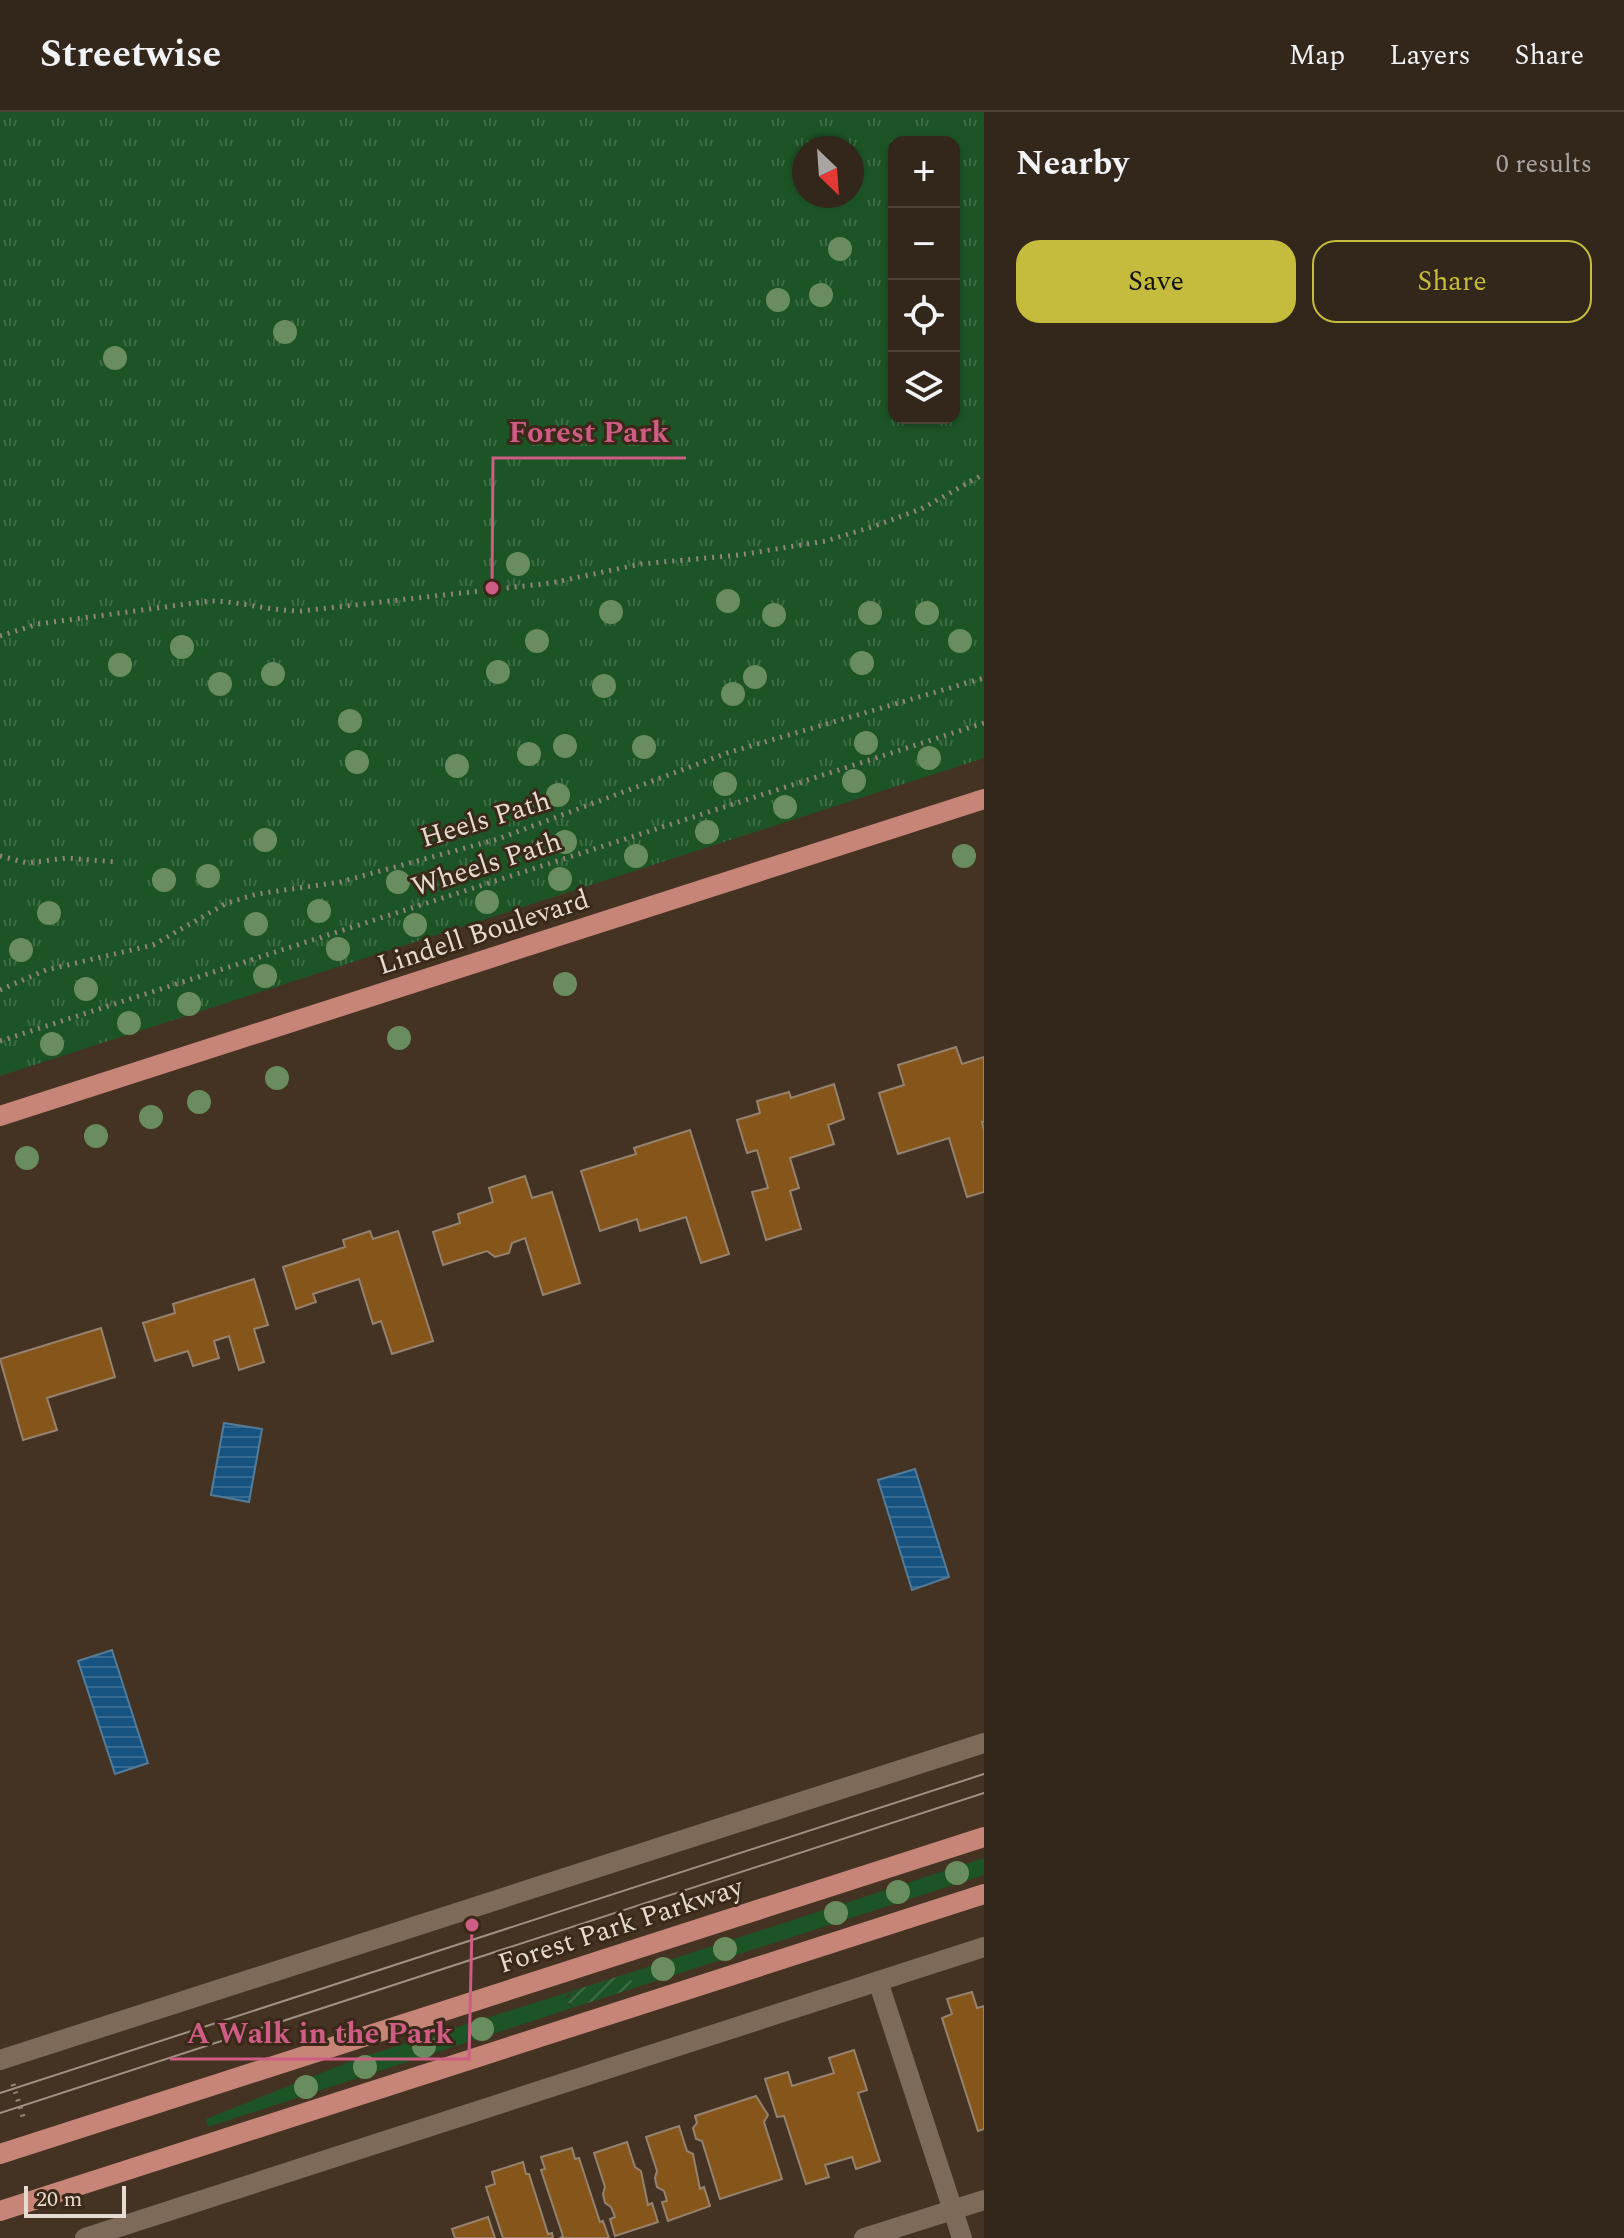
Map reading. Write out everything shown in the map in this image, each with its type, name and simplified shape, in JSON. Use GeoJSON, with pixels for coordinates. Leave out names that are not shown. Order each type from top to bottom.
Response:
{"type":"FeatureCollection","features":[{"type":"Feature","properties":{"kind":"main road","name":"Lindell Boulevard"},"geometry":{"type":"LineString","coordinates":[[0,1116],[984,799]]}},
{"type":"Feature","properties":{"kind":"main road","name":"Forest Park Parkway"},"geometry":{"type":"LineString","coordinates":[[0,2154],[984,1837]]}},
{"type":"Feature","properties":{"kind":"main road"},"geometry":{"type":"LineString","coordinates":[[0,2211],[984,1894]]}},
{"type":"Feature","properties":{"kind":"street"},"geometry":{"type":"LineString","coordinates":[[5,2068],[984,1743]]}},
{"type":"Feature","properties":{"kind":"street"},"geometry":{"type":"LineString","coordinates":[[85,2238],[984,1947]]}},
{"type":"Feature","properties":{"kind":"street"},"geometry":{"type":"LineString","coordinates":[[878,1981],[962,2238]]}},
{"type":"Feature","properties":{"kind":"street"},"geometry":{"type":"LineString","coordinates":[[864,2238],[984,2200]]}},
{"type":"Feature","properties":{"kind":"path"},"geometry":{"type":"LineString","coordinates":[[0,636],[38,624],[209,601],[234,601],[277,611],[301,611],[551,583],[641,564],[752,553],[826,541],[921,509],[984,474]]}},
{"type":"Feature","properties":{"kind":"path","name":"Heels Path"},"geometry":{"type":"LineString","coordinates":[[0,990],[46,970],[153,945],[227,903],[257,894],[340,882],[498,839],[727,753],[984,678]]}},
{"type":"Feature","properties":{"kind":"path","name":"Wheels Path"},"geometry":{"type":"LineString","coordinates":[[0,1041],[984,723]]}},
{"type":"Feature","properties":{"kind":"path"},"geometry":{"type":"LineString","coordinates":[[0,856],[27,863],[66,858],[117,862]]}},
{"type":"Feature","properties":{"kind":"path"},"geometry":{"type":"LineString","coordinates":[[5,2068],[24,2118]]}},
{"type":"Feature","properties":{"kind":"green space"},"geometry":{"type":"Polygon","coordinates":[[[0,112],[984,112],[984,758],[0,1076],[0,112]]]}},
{"type":"Feature","properties":{"kind":"green space"},"geometry":{"type":"Polygon","coordinates":[[[984,1858],[984,1875],[628,1990],[632,1984],[623,1975],[984,1858]]]}},
{"type":"Feature","properties":{"kind":"green space"},"geometry":{"type":"Polygon","coordinates":[[[623,1975],[631,1978],[632,1984],[628,1990],[575,2007],[566,2001],[572,1991],[623,1975]]]}},
{"type":"Feature","properties":{"kind":"green space"},"geometry":{"type":"Polygon","coordinates":[[[572,1991],[566,1996],[569,2005],[575,2007],[208,2127],[206,2119],[359,2058],[572,1991]]]}},
{"type":"Feature","properties":{"kind":"water"},"geometry":{"type":"Polygon","coordinates":[[[224,1423],[262,1429],[249,1502],[211,1495],[224,1423]]]}},
{"type":"Feature","properties":{"kind":"water"},"geometry":{"type":"Polygon","coordinates":[[[915,1469],[949,1577],[912,1590],[878,1480],[915,1469]]]}},
{"type":"Feature","properties":{"kind":"water"},"geometry":{"type":"Polygon","coordinates":[[[112,1650],[148,1763],[115,1774],[78,1661],[112,1650]]]}},
{"type":"Feature","properties":{"kind":"building"},"geometry":{"type":"Polygon","coordinates":[[[956,1047],[962,1064],[984,1057],[984,1192],[967,1197],[949,1138],[898,1154],[879,1093],[904,1085],[898,1065],[956,1047]]]}},
{"type":"Feature","properties":{"kind":"building"},"geometry":{"type":"Polygon","coordinates":[[[834,1084],[844,1119],[828,1125],[834,1144],[790,1158],[799,1188],[790,1191],[801,1229],[766,1240],[752,1192],[768,1188],[757,1150],[747,1153],[737,1120],[760,1113],[757,1101],[789,1092],[791,1098],[834,1084]]]}},
{"type":"Feature","properties":{"kind":"building"},"geometry":{"type":"Polygon","coordinates":[[[690,1130],[729,1254],[701,1263],[686,1217],[640,1231],[637,1219],[600,1231],[581,1171],[636,1154],[634,1148],[690,1130]]]}},
{"type":"Feature","properties":{"kind":"building"},"geometry":{"type":"Polygon","coordinates":[[[525,1176],[532,1198],[552,1192],[580,1283],[543,1295],[525,1238],[512,1243],[509,1253],[495,1257],[487,1251],[443,1265],[433,1232],[460,1223],[458,1214],[493,1202],[489,1188],[525,1176]]]}},
{"type":"Feature","properties":{"kind":"building"},"geometry":{"type":"Polygon","coordinates":[[[370,1231],[373,1239],[398,1231],[433,1341],[392,1354],[381,1321],[373,1324],[359,1279],[313,1294],[316,1302],[296,1309],[283,1267],[345,1247],[343,1240],[370,1231]]]}},
{"type":"Feature","properties":{"kind":"building"},"geometry":{"type":"Polygon","coordinates":[[[254,1279],[268,1325],[254,1329],[264,1362],[239,1370],[229,1336],[214,1341],[219,1358],[193,1366],[188,1351],[155,1361],[143,1323],[175,1313],[173,1304],[254,1279]]]}},
{"type":"Feature","properties":{"kind":"building"},"geometry":{"type":"Polygon","coordinates":[[[101,1328],[115,1377],[47,1398],[57,1430],[23,1440],[0,1359],[101,1328]]]}},
{"type":"Feature","properties":{"kind":"building"},"geometry":{"type":"Polygon","coordinates":[[[972,1992],[977,2008],[984,2006],[984,2129],[978,2131],[942,2018],[952,2014],[947,1999],[972,1992]]]}},
{"type":"Feature","properties":{"kind":"building"},"geometry":{"type":"Polygon","coordinates":[[[854,2050],[867,2090],[858,2093],[880,2161],[856,2169],[852,2157],[825,2165],[829,2177],[806,2184],[784,2116],[777,2117],[765,2079],[788,2072],[792,2086],[834,2073],[829,2058],[854,2050]]]}},
{"type":"Feature","properties":{"kind":"building"},"geometry":{"type":"Polygon","coordinates":[[[756,2096],[768,2115],[764,2122],[782,2179],[720,2199],[702,2141],[696,2139],[693,2128],[697,2123],[695,2116],[756,2096]]]}},
{"type":"Feature","properties":{"kind":"building"},"geometry":{"type":"Polygon","coordinates":[[[679,2126],[687,2151],[693,2154],[700,2189],[704,2187],[710,2206],[668,2221],[662,2202],[667,2201],[664,2191],[657,2187],[657,2171],[646,2137],[679,2126]]]}},
{"type":"Feature","properties":{"kind":"building"},"geometry":{"type":"Polygon","coordinates":[[[627,2142],[635,2167],[641,2171],[648,2205],[652,2203],[658,2222],[615,2236],[610,2219],[615,2217],[611,2207],[605,2203],[605,2187],[594,2153],[627,2142]]]}},
{"type":"Feature","properties":{"kind":"building"},"geometry":{"type":"Polygon","coordinates":[[[572,2148],[575,2159],[579,2158],[600,2222],[603,2221],[609,2238],[560,2238],[563,2236],[541,2170],[545,2169],[541,2157],[572,2148]]]}},
{"type":"Feature","properties":{"kind":"building"},"geometry":{"type":"Polygon","coordinates":[[[523,2162],[548,2234],[552,2233],[553,2238],[503,2238],[486,2187],[495,2184],[492,2172],[523,2162]]]}},
{"type":"Feature","properties":{"kind":"building"},"geometry":{"type":"Polygon","coordinates":[[[488,2217],[495,2238],[455,2238],[452,2229],[488,2217]]]}},
{"type":"Feature","properties":{"kind":"tram line"},"geometry":{"type":"LineString","coordinates":[[0,2093],[984,1774]]}},
{"type":"Feature","properties":{"kind":"tram line"},"geometry":{"type":"LineString","coordinates":[[0,2113],[984,1793]]}},
{"type":"Feature","properties":{"kind":"place","name":"Forest Park"},"geometry":{"type":"Point","coordinates":[492,588]}},
{"type":"Feature","properties":{"kind":"place","name":"A Walk in the Park"},"geometry":{"type":"Point","coordinates":[472,1925]}}]}
